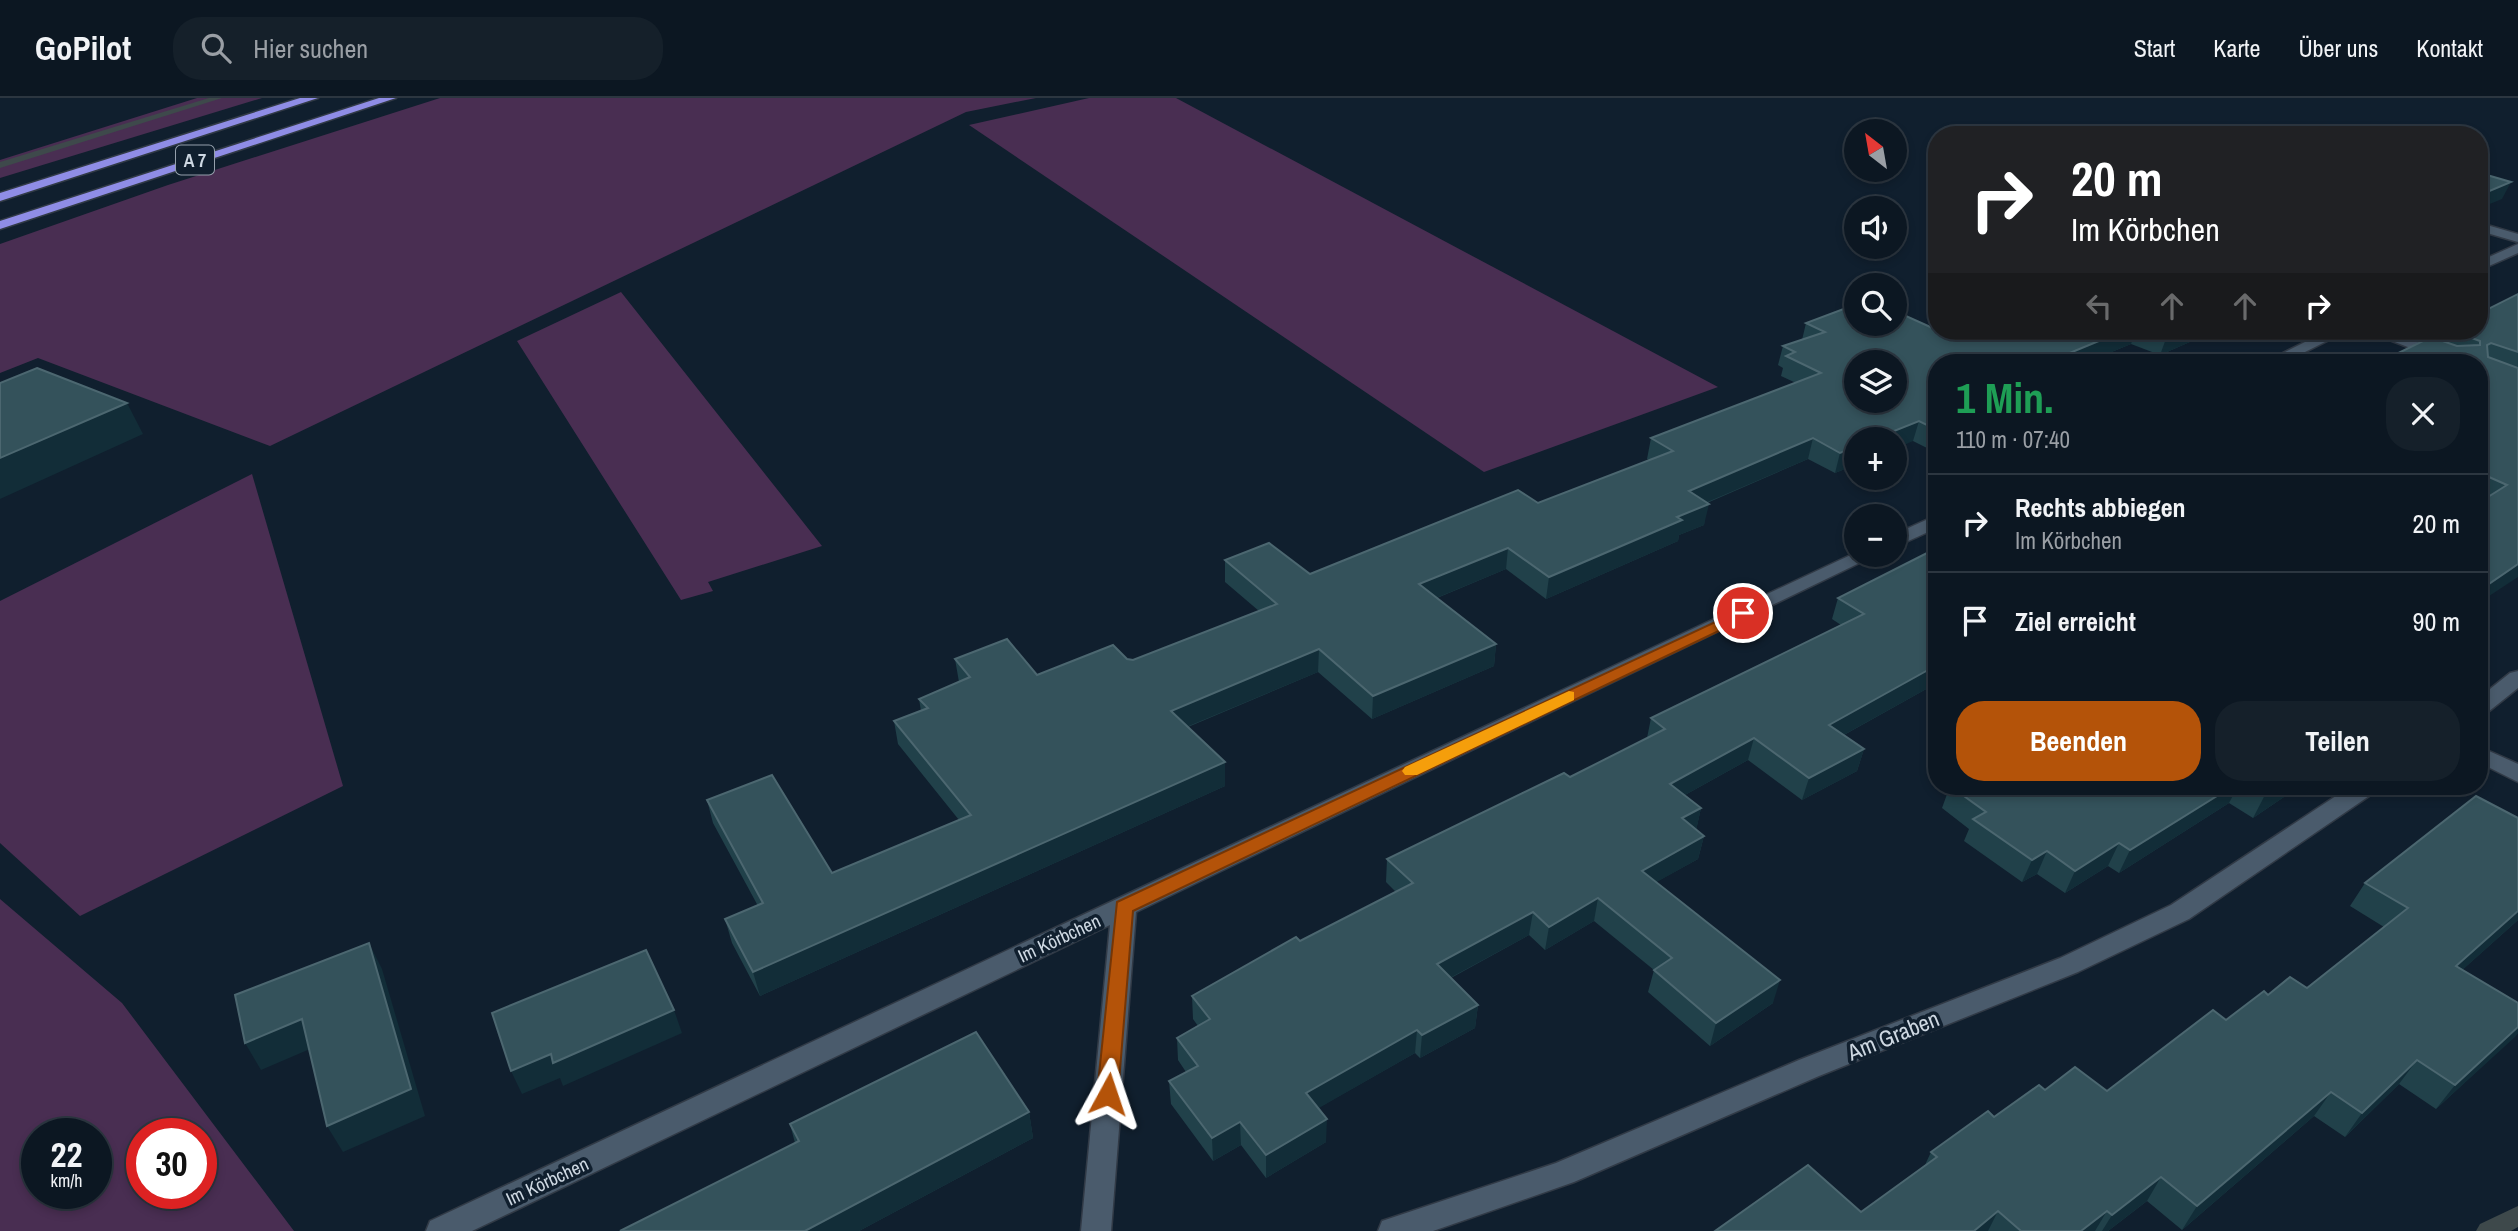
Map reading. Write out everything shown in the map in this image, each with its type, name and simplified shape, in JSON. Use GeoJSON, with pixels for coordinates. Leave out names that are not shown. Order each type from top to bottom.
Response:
{"type":"FeatureCollection","features":[{"type":"Feature","properties":{"kind":"highway","name":"A 7"},"geometry":{"type":"LineString","coordinates":[[0,197],[312,98]]}},
{"type":"Feature","properties":{"kind":"highway","name":"A 7"},"geometry":{"type":"LineString","coordinates":[[0,225],[390,98]]}},
{"type":"Feature","properties":{"kind":"street"},"geometry":{"type":"LineString","coordinates":[[2488,229],[2518,239]]}},
{"type":"Feature","properties":{"kind":"street"},"geometry":{"type":"LineString","coordinates":[[2488,261],[2518,248]]}},
{"type":"Feature","properties":{"kind":"street"},"geometry":{"type":"LineString","coordinates":[[2290,354],[2320,340]]}},
{"type":"Feature","properties":{"kind":"street"},"geometry":{"type":"LineString","coordinates":[[2399,340],[2439,354]]}},
{"type":"Feature","properties":{"kind":"street"},"geometry":{"type":"LineString","coordinates":[[1907,535],[1928,525]]}},
{"type":"Feature","properties":{"kind":"street","name":"Im Körbchen"},"geometry":{"type":"LineString","coordinates":[[441,1231],[1844,565]]}},
{"type":"Feature","properties":{"kind":"street"},"geometry":{"type":"LineString","coordinates":[[2488,701],[2518,678]]}},
{"type":"Feature","properties":{"kind":"street"},"geometry":{"type":"LineString","coordinates":[[2488,758],[2518,774]]}},
{"type":"Feature","properties":{"kind":"street","name":"Am Graben"},"geometry":{"type":"LineString","coordinates":[[1393,1231],[1563,1173],[1809,1068],[2070,965],[2180,912],[2354,795]]}},
{"type":"Feature","properties":{"kind":"street"},"geometry":{"type":"LineString","coordinates":[[1096,1231],[1124,907]]}},
{"type":"Feature","properties":{"kind":"shaded area"},"geometry":{"type":"Polygon","coordinates":[[[197,98],[262,98],[0,178],[0,160],[197,98]]]}},
{"type":"Feature","properties":{"kind":"shaded area"},"geometry":{"type":"Polygon","coordinates":[[[440,98],[1036,98],[966,112],[270,446],[38,358],[0,373],[0,244],[168,185],[440,98]]]}},
{"type":"Feature","properties":{"kind":"shaded area"},"geometry":{"type":"Polygon","coordinates":[[[1089,98],[1176,98],[1718,387],[1484,472],[969,125],[1089,98]]]}},
{"type":"Feature","properties":{"kind":"shaded area"},"geometry":{"type":"Polygon","coordinates":[[[621,292],[822,546],[708,582],[713,591],[681,600],[517,341],[621,292]]]}},
{"type":"Feature","properties":{"kind":"shaded area"},"geometry":{"type":"Polygon","coordinates":[[[252,474],[343,786],[80,916],[0,843],[0,601],[252,474]]]}},
{"type":"Feature","properties":{"kind":"shaded area"},"geometry":{"type":"Polygon","coordinates":[[[0,899],[122,1003],[209,1118],[126,1118],[126,1209],[217,1209],[217,1129],[294,1231],[0,1231],[0,899]]]}},
{"type":"Feature","properties":{"kind":"building"},"geometry":{"type":"Polygon","coordinates":[[[2488,175],[2511,182],[2488,192],[2488,175]]]}},
{"type":"Feature","properties":{"kind":"building"},"geometry":{"type":"Polygon","coordinates":[[[2518,294],[2518,352],[2491,343],[2487,345],[2488,354],[2396,354],[2425,340],[2440,340],[2457,346],[2480,345],[2477,340],[2488,340],[2488,309],[2518,294]]]}},
{"type":"Feature","properties":{"kind":"building"},"geometry":{"type":"Polygon","coordinates":[[[1844,309],[1844,336],[1907,336],[1907,316],[1928,326],[1928,340],[2101,340],[2067,354],[1928,354],[1928,426],[1919,421],[1904,427],[1844,427],[1844,451],[1840,453],[1813,438],[1689,491],[1709,504],[1677,517],[1682,520],[1549,577],[1508,548],[1419,584],[1496,644],[1373,696],[1319,649],[1171,711],[1225,762],[753,972],[725,919],[763,903],[707,800],[772,775],[832,873],[971,815],[894,721],[928,708],[919,699],[970,677],[955,659],[1007,639],[1037,675],[1113,645],[1127,659],[1133,660],[1277,604],[1225,560],[1269,543],[1310,574],[1518,490],[1538,503],[1673,451],[1651,438],[1821,373],[1786,356],[1795,352],[1783,346],[1825,332],[1806,323],[1844,309]]]}},
{"type":"Feature","properties":{"kind":"building"},"geometry":{"type":"Polygon","coordinates":[[[2488,357],[2518,368],[2518,564],[2488,585],[2488,497],[2507,485],[2488,477],[2488,357]]]}},
{"type":"Feature","properties":{"kind":"building"},"geometry":{"type":"Polygon","coordinates":[[[37,368],[127,403],[0,458],[0,383],[37,368]]]}},
{"type":"Feature","properties":{"kind":"building"},"geometry":{"type":"Polygon","coordinates":[[[1928,553],[1928,670],[1829,725],[1864,749],[1809,778],[1754,738],[1670,784],[1701,808],[1682,818],[1704,836],[1642,871],[1780,980],[1716,1023],[1654,970],[1672,958],[1598,898],[1549,927],[1533,912],[1437,964],[1478,1005],[1422,1035],[1417,1030],[1306,1093],[1327,1119],[1266,1155],[1240,1122],[1212,1138],[1169,1081],[1198,1066],[1177,1038],[1210,1019],[1192,996],[1296,937],[1300,941],[1413,883],[1387,859],[1564,773],[1570,777],[1665,729],[1651,718],[1864,614],[1838,598],[1899,567],[1907,567],[1907,563],[1928,553]]]}},
{"type":"Feature","properties":{"kind":"building"},"geometry":{"type":"Polygon","coordinates":[[[1962,795],[2219,795],[2130,850],[2119,843],[2075,871],[2047,851],[2032,860],[1973,819],[1986,812],[1962,795]]]}},
{"type":"Feature","properties":{"kind":"building"},"geometry":{"type":"Polygon","coordinates":[[[2476,796],[2518,818],[2518,911],[2456,966],[2518,1003],[2518,1027],[2455,1085],[2417,1060],[2362,1113],[2331,1092],[2197,1206],[2161,1177],[2112,1215],[2107,1211],[2081,1231],[2021,1231],[1998,1211],[1974,1231],[1715,1231],[1808,1165],[1861,1212],[1937,1157],[1931,1152],[1988,1111],[1994,1117],[2039,1085],[2045,1090],[2075,1067],[2107,1091],[2213,1010],[2226,1020],[2264,991],[2268,995],[2290,977],[2307,988],[2408,908],[2365,883],[2476,796]]]}},
{"type":"Feature","properties":{"kind":"building"},"geometry":{"type":"Polygon","coordinates":[[[369,943],[411,1089],[327,1126],[302,1019],[245,1043],[235,995],[369,943]]]}},
{"type":"Feature","properties":{"kind":"building"},"geometry":{"type":"Polygon","coordinates":[[[646,950],[674,1010],[553,1063],[551,1054],[511,1071],[492,1013],[646,950]]]}},
{"type":"Feature","properties":{"kind":"building"},"geometry":{"type":"Polygon","coordinates":[[[976,1032],[1029,1112],[805,1231],[620,1231],[799,1141],[790,1124],[976,1032]]]}},
{"type":"Feature","properties":{"kind":"waterway"},"geometry":{"type":"LineString","coordinates":[[0,165],[218,98]]}},
{"type":"Feature","properties":{"kind":"waterway"},"geometry":{"type":"LineString","coordinates":[[2488,1231],[2518,1216]]}},
{"type":"Feature","properties":{"kind":"slow traffic"},"geometry":{"type":"LineString","coordinates":[[1411,771],[1569,696]]}},
{"type":"Feature","properties":{"kind":"route"},"geometry":{"type":"LineString","coordinates":[[1108,1094],[1124,907],[1743,613]]}}]}
